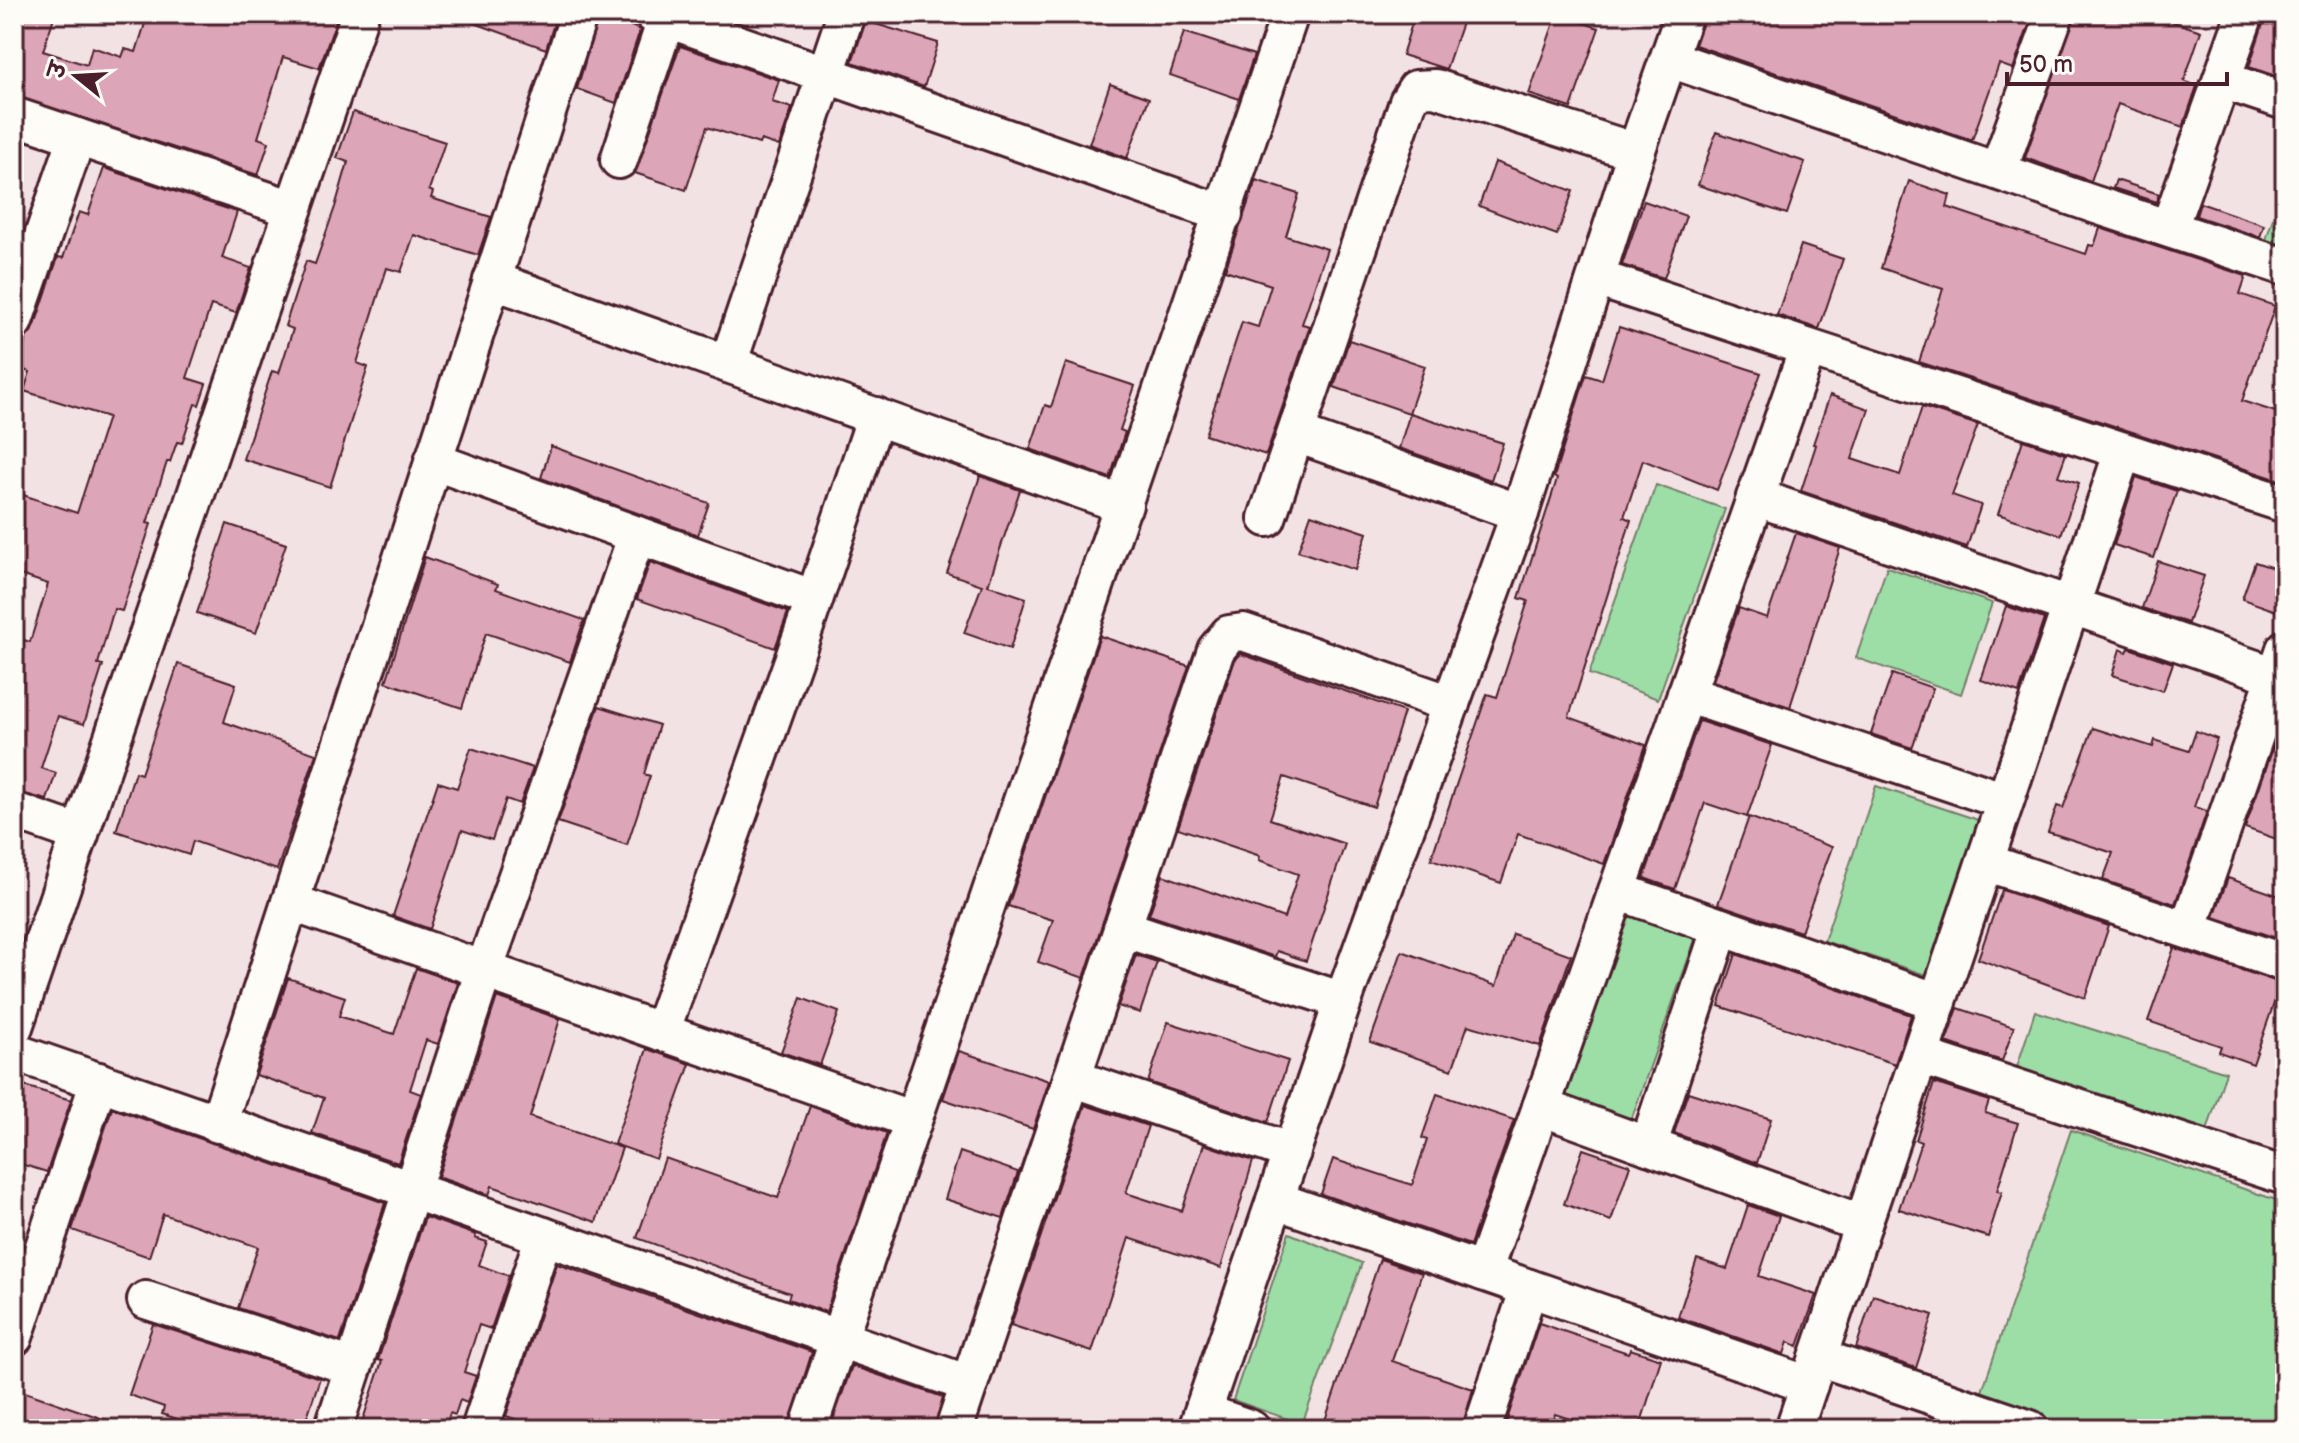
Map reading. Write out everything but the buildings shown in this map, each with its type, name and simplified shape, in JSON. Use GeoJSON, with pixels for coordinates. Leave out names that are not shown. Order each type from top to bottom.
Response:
{"type":"FeatureCollection","features":[{"type":"Feature","properties":{"kind":"street"},"geometry":{"type":"LineString","coordinates":[[218,1124],[579,14]]}},
{"type":"Feature","properties":{"kind":"street"},"geometry":{"type":"LineString","coordinates":[[728,364],[846,14]]}},
{"type":"Feature","properties":{"kind":"street"},"geometry":{"type":"LineString","coordinates":[[808,1429],[1290,14]]}},
{"type":"Feature","properties":{"kind":"street"},"geometry":{"type":"LineString","coordinates":[[1251,1429],[1200,1421],[1343,1001],[1520,513],[1636,152],[1684,14]]}},
{"type":"Feature","properties":{"kind":"street"},"geometry":{"type":"LineString","coordinates":[[1998,171],[2055,14]]}},
{"type":"Feature","properties":{"kind":"street"},"geometry":{"type":"LineString","coordinates":[[2169,228],[2245,14]]}},
{"type":"Feature","properties":{"kind":"street"},"geometry":{"type":"LineString","coordinates":[[14,1027],[357,15]]}},
{"type":"Feature","properties":{"kind":"street"},"geometry":{"type":"LineString","coordinates":[[619,160],[662,16],[1224,214]]}},
{"type":"Feature","properties":{"kind":"street"},"geometry":{"type":"LineString","coordinates":[[1670,59],[2285,267]]}},
{"type":"Feature","properties":{"kind":"street"},"geometry":{"type":"LineString","coordinates":[[2222,80],[2285,101]]}},
{"type":"Feature","properties":{"kind":"street"},"geometry":{"type":"LineString","coordinates":[[1267,518],[1408,102],[1416,89],[1435,88],[1636,152]]}},
{"type":"Feature","properties":{"kind":"street"},"geometry":{"type":"LineString","coordinates":[[14,116],[293,209]]}},
{"type":"Feature","properties":{"kind":"street"},"geometry":{"type":"LineString","coordinates":[[14,321],[77,137]]}},
{"type":"Feature","properties":{"kind":"street"},"geometry":{"type":"LineString","coordinates":[[1596,278],[2285,504]]}},
{"type":"Feature","properties":{"kind":"street"},"geometry":{"type":"LineString","coordinates":[[492,280],[1124,505]]}},
{"type":"Feature","properties":{"kind":"street"},"geometry":{"type":"LineString","coordinates":[[1483,1272],[1808,348]]}},
{"type":"Feature","properties":{"kind":"street"},"geometry":{"type":"LineString","coordinates":[[661,1032],[876,416]]}},
{"type":"Feature","properties":{"kind":"street"},"geometry":{"type":"LineString","coordinates":[[1297,434],[1520,513]]}},
{"type":"Feature","properties":{"kind":"street"},"geometry":{"type":"LineString","coordinates":[[1794,1429],[2123,451]]}},
{"type":"Feature","properties":{"kind":"street"},"geometry":{"type":"LineString","coordinates":[[433,461],[814,599]]}},
{"type":"Feature","properties":{"kind":"street"},"geometry":{"type":"LineString","coordinates":[[1755,497],[2071,606],[2280,663],[2188,929]]}},
{"type":"Feature","properties":{"kind":"street"},"geometry":{"type":"LineString","coordinates":[[333,1429],[484,970],[637,535]]}},
{"type":"Feature","properties":{"kind":"street"},"geometry":{"type":"LineString","coordinates":[[954,1429],[1216,650],[1229,634],[1243,632],[1451,704]]}},
{"type":"Feature","properties":{"kind":"street"},"geometry":{"type":"LineString","coordinates":[[1686,694],[2005,801]]}},
{"type":"Feature","properties":{"kind":"street"},"geometry":{"type":"LineString","coordinates":[[14,811],[80,834]]}},
{"type":"Feature","properties":{"kind":"street"},"geometry":{"type":"LineString","coordinates":[[1985,862],[2285,963]]}},
{"type":"Feature","properties":{"kind":"street"},"geometry":{"type":"LineString","coordinates":[[1617,891],[1938,1002]]}},
{"type":"Feature","properties":{"kind":"street"},"geometry":{"type":"LineString","coordinates":[[290,902],[913,1120]]}},
{"type":"Feature","properties":{"kind":"street"},"geometry":{"type":"LineString","coordinates":[[1648,1146],[1721,927]]}},
{"type":"Feature","properties":{"kind":"street"},"geometry":{"type":"LineString","coordinates":[[1122,928],[1343,1001]]}},
{"type":"Feature","properties":{"kind":"street"},"geometry":{"type":"LineString","coordinates":[[14,1052],[969,1384]]}},
{"type":"Feature","properties":{"kind":"street"},"geometry":{"type":"LineString","coordinates":[[1920,1056],[2285,1176]]}},
{"type":"Feature","properties":{"kind":"street"},"geometry":{"type":"LineString","coordinates":[[1072,1078],[1292,1152]]}},
{"type":"Feature","properties":{"kind":"street"},"geometry":{"type":"LineString","coordinates":[[14,1337],[99,1081]]}},
{"type":"Feature","properties":{"kind":"street"},"geometry":{"type":"LineString","coordinates":[[1541,1107],[1863,1224]]}},
{"type":"Feature","properties":{"kind":"street"},"geometry":{"type":"LineString","coordinates":[[1275,1200],[1529,1288],[1814,1371],[2030,1429]]}},
{"type":"Feature","properties":{"kind":"street"},"geometry":{"type":"LineString","coordinates":[[491,1426],[544,1236]]}},
{"type":"Feature","properties":{"kind":"street"},"geometry":{"type":"LineString","coordinates":[[1482,1429],[1529,1288]]}},
{"type":"Feature","properties":{"kind":"street"},"geometry":{"type":"LineString","coordinates":[[146,1300],[353,1367]]}},
{"type":"Feature","properties":{"kind":"green space"},"geometry":{"type":"Polygon","coordinates":[[[2273,218],[2285,223],[2285,283],[2255,274],[2273,218]]]}},
{"type":"Feature","properties":{"kind":"green space"},"geometry":{"type":"Polygon","coordinates":[[[1656,485],[1725,509],[1658,699],[1589,674],[1656,485]]]}},
{"type":"Feature","properties":{"kind":"green space"},"geometry":{"type":"Polygon","coordinates":[[[1887,567],[1992,603],[1961,694],[1856,658],[1887,567]]]}},
{"type":"Feature","properties":{"kind":"green space"},"geometry":{"type":"Polygon","coordinates":[[[1876,786],[1978,820],[1926,975],[1824,941],[1876,786]]]}},
{"type":"Feature","properties":{"kind":"green space"},"geometry":{"type":"Polygon","coordinates":[[[1629,910],[1697,934],[1630,1123],[1561,1099],[1629,910]]]}},
{"type":"Feature","properties":{"kind":"green space"},"geometry":{"type":"Polygon","coordinates":[[[2035,1011],[2226,1072],[2207,1131],[2016,1070],[2035,1011]]]}},
{"type":"Feature","properties":{"kind":"green space"},"geometry":{"type":"Polygon","coordinates":[[[2071,1130],[2285,1203],[2285,1429],[2024,1429],[1975,1412],[2071,1130]]]}},
{"type":"Feature","properties":{"kind":"green space"},"geometry":{"type":"Polygon","coordinates":[[[1289,1233],[1362,1263],[1302,1424],[1233,1400],[1289,1233]]]}}]}
